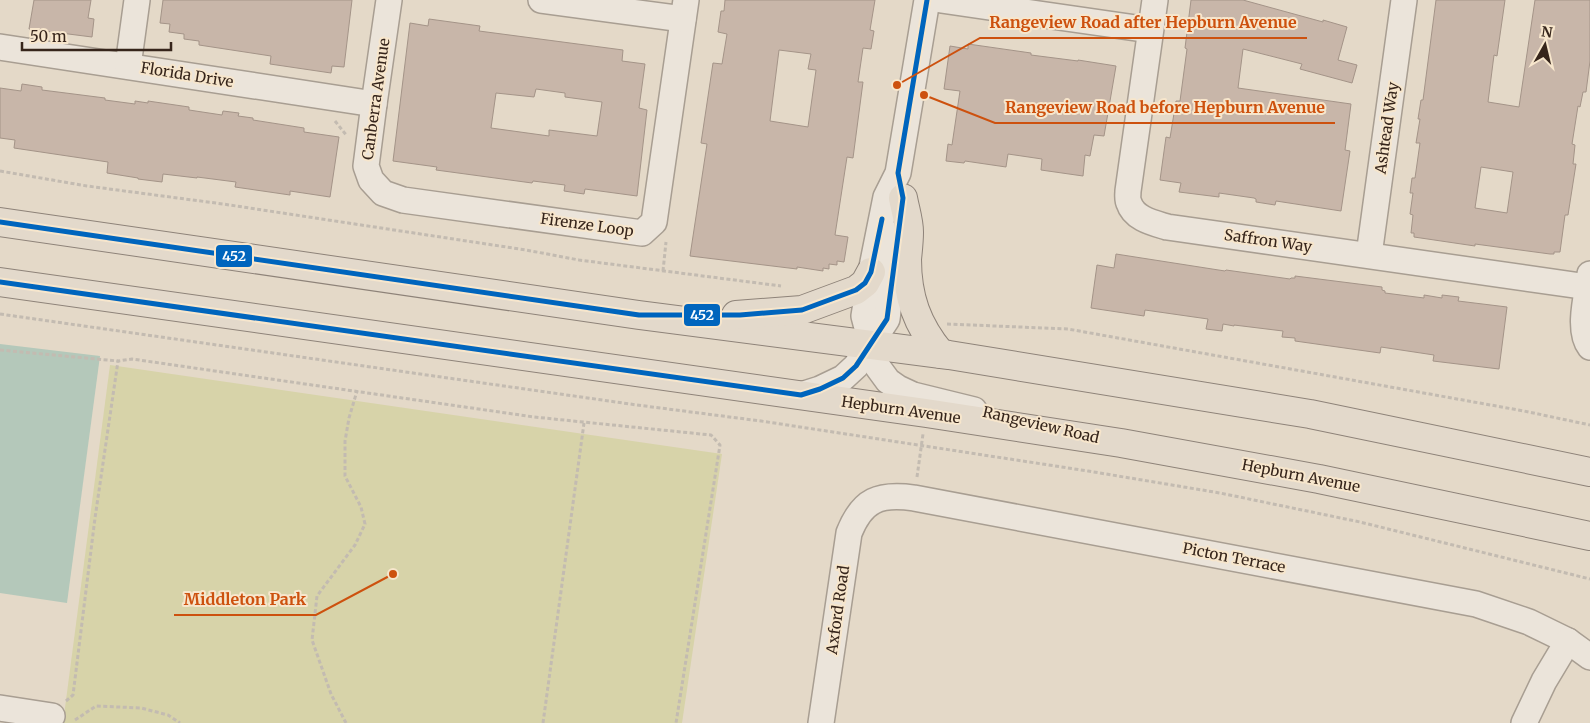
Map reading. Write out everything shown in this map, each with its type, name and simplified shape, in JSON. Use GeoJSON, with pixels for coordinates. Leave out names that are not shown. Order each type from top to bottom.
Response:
{"type":"FeatureCollection","features":[{"type":"Feature","properties":{"kind":"main road"},"geometry":{"type":"LineString","coordinates":[[901,185],[909,231],[908,278],[912,300],[919,322],[941,354]]}},
{"type":"Feature","properties":{"kind":"main road"},"geometry":{"type":"LineString","coordinates":[[0,222],[639,315],[941,354],[1310,414],[1590,472]]}},
{"type":"Feature","properties":{"kind":"main road"},"geometry":{"type":"LineString","coordinates":[[639,315],[740,315],[802,310],[856,290],[865,283],[871,272]]}},
{"type":"Feature","properties":{"kind":"main road","name":"Hepburn Avenue"},"geometry":{"type":"LineString","coordinates":[[0,282],[801,395],[1121,443],[1319,478],[1590,536]]}},
{"type":"Feature","properties":{"kind":"street"},"geometry":{"type":"LineString","coordinates":[[128,66],[137,0]]}},
{"type":"Feature","properties":{"kind":"street","name":"Canberra Avenue"},"geometry":{"type":"LineString","coordinates":[[383,193],[371,180],[366,166],[389,0]]}},
{"type":"Feature","properties":{"kind":"street"},"geometry":{"type":"LineString","coordinates":[[542,0],[684,9]]}},
{"type":"Feature","properties":{"kind":"street","name":"Rangeview Road"},"geometry":{"type":"LineString","coordinates":[[801,395],[844,378],[856,366],[887,319],[901,185],[927,0]]}},
{"type":"Feature","properties":{"kind":"street"},"geometry":{"type":"LineString","coordinates":[[941,0],[1150,30]]}},
{"type":"Feature","properties":{"kind":"street","name":"Saffron Way"},"geometry":{"type":"LineString","coordinates":[[1155,0],[1128,190],[1129,204],[1138,215],[1150,222],[1167,227],[1369,255],[1589,281]]}},
{"type":"Feature","properties":{"kind":"street","name":"Ashtead Way"},"geometry":{"type":"LineString","coordinates":[[1369,255],[1404,0]]}},
{"type":"Feature","properties":{"kind":"street","name":"Firenze Loop"},"geometry":{"type":"LineString","coordinates":[[383,193],[404,200],[642,233],[654,222],[684,9]]}},
{"type":"Feature","properties":{"kind":"street","name":"Florida Drive"},"geometry":{"type":"LineString","coordinates":[[0,47],[374,104]]}},
{"type":"Feature","properties":{"kind":"street","name":"Rangeview Road"},"geometry":{"type":"LineString","coordinates":[[901,185],[886,196],[864,316],[877,366],[882,374],[893,385],[913,394],[1121,443]]}},
{"type":"Feature","properties":{"kind":"street"},"geometry":{"type":"LineString","coordinates":[[1589,281],[1583,329],[1590,347]]}},
{"type":"Feature","properties":{"kind":"street","name":"Picton Terrace"},"geometry":{"type":"LineString","coordinates":[[869,503],[885,496],[914,498],[1476,604],[1529,622],[1568,641],[1590,657]]}},
{"type":"Feature","properties":{"kind":"street","name":"Axford Road"},"geometry":{"type":"LineString","coordinates":[[821,723],[849,533],[855,518],[869,503]]}},
{"type":"Feature","properties":{"kind":"street"},"geometry":{"type":"LineString","coordinates":[[1524,723],[1544,681],[1568,641]]}},
{"type":"Feature","properties":{"kind":"street"},"geometry":{"type":"LineString","coordinates":[[0,708],[63,719]]}},
{"type":"Feature","properties":{"kind":"path"},"geometry":{"type":"LineString","coordinates":[[0,171],[87,186],[224,204],[579,260],[786,286]]}},
{"type":"Feature","properties":{"kind":"path"},"geometry":{"type":"LineString","coordinates":[[662,271],[667,236]]}},
{"type":"Feature","properties":{"kind":"path"},"geometry":{"type":"LineString","coordinates":[[0,314],[761,421],[1088,471],[1220,493],[1360,522],[1590,579]]}},
{"type":"Feature","properties":{"kind":"path"},"geometry":{"type":"LineString","coordinates":[[941,324],[1068,329],[1524,410],[1590,425]]}},
{"type":"Feature","properties":{"kind":"path"},"geometry":{"type":"LineString","coordinates":[[0,350],[118,361],[132,359],[584,422],[711,435],[720,445],[676,723]]}},
{"type":"Feature","properties":{"kind":"path"},"geometry":{"type":"LineString","coordinates":[[118,361],[95,518],[73,695],[63,719],[76,718],[96,706],[141,708],[168,714],[180,723]]}},
{"type":"Feature","properties":{"kind":"path"},"geometry":{"type":"LineString","coordinates":[[346,723],[331,694],[312,640],[317,596],[355,545],[365,524],[361,508],[345,476],[345,441],[357,391]]}},
{"type":"Feature","properties":{"kind":"path"},"geometry":{"type":"LineString","coordinates":[[543,723],[584,422]]}},
{"type":"Feature","properties":{"kind":"path"},"geometry":{"type":"LineString","coordinates":[[914,498],[921,446]]}},
{"type":"Feature","properties":{"kind":"shaded area"},"geometry":{"type":"Polygon","coordinates":[[[0,344],[100,356],[67,603],[0,593],[0,344]]]}},
{"type":"Feature","properties":{"kind":"shaded area"},"geometry":{"type":"Polygon","coordinates":[[[110,365],[722,454],[682,723],[63,723],[110,365]]]}},
{"type":"Feature","properties":{"kind":"building"},"geometry":{"type":"Polygon","coordinates":[[[34,0],[91,0],[88,18],[94,19],[92,37],[29,29],[34,0]]]}},
{"type":"Feature","properties":{"kind":"building"},"geometry":{"type":"Polygon","coordinates":[[[163,0],[352,0],[344,67],[332,66],[331,73],[270,64],[271,56],[199,45],[199,41],[184,39],[184,34],[169,32],[170,24],[160,23],[163,0]]]}},
{"type":"Feature","properties":{"kind":"building"},"geometry":{"type":"Polygon","coordinates":[[[725,0],[875,0],[870,30],[874,31],[871,49],[863,48],[858,82],[863,82],[853,158],[847,157],[835,235],[848,237],[844,262],[837,261],[837,265],[829,264],[829,269],[823,268],[823,271],[797,267],[797,269],[690,256],[707,144],[701,143],[713,63],[722,64],[727,34],[718,32],[721,11],[724,11],[725,0]],[[779,50],[770,121],[808,127],[816,70],[808,69],[811,54],[779,50]]]}},
{"type":"Feature","properties":{"kind":"building"},"geometry":{"type":"Polygon","coordinates":[[[1191,0],[1243,0],[1347,27],[1338,60],[1357,65],[1352,83],[1300,69],[1302,64],[1243,49],[1238,88],[1351,104],[1345,150],[1350,151],[1341,211],[1276,201],[1275,205],[1256,202],[1254,198],[1219,193],[1219,197],[1179,192],[1181,183],[1160,180],[1166,137],[1170,138],[1176,101],[1180,101],[1191,0]]]}},
{"type":"Feature","properties":{"kind":"building"},"geometry":{"type":"Polygon","coordinates":[[[1436,0],[1505,0],[1497,56],[1494,55],[1488,102],[1519,107],[1535,0],[1590,0],[1590,61],[1586,92],[1583,92],[1580,107],[1578,106],[1572,144],[1575,145],[1573,164],[1576,164],[1568,215],[1565,215],[1560,252],[1550,254],[1414,237],[1414,233],[1411,233],[1413,215],[1410,214],[1413,193],[1410,193],[1412,178],[1415,178],[1420,143],[1416,143],[1421,100],[1423,100],[1436,0]],[[1481,167],[1475,208],[1507,213],[1513,172],[1481,167]]]}},
{"type":"Feature","properties":{"kind":"building"},"geometry":{"type":"Polygon","coordinates":[[[429,19],[480,26],[479,31],[623,50],[622,61],[645,64],[639,108],[647,110],[637,196],[585,189],[584,194],[564,191],[565,185],[533,181],[532,183],[436,170],[437,167],[393,161],[410,23],[428,26],[429,19]],[[536,89],[534,97],[496,93],[491,128],[549,136],[549,130],[597,136],[602,102],[565,97],[565,93],[536,89]]]}},
{"type":"Feature","properties":{"kind":"building"},"geometry":{"type":"Polygon","coordinates":[[[968,44],[1031,53],[1031,55],[1116,66],[1104,136],[1094,135],[1090,156],[1085,155],[1083,176],[1041,170],[1042,159],[1008,154],[1006,167],[965,161],[964,163],[946,161],[948,144],[952,145],[960,91],[944,89],[950,46],[968,49],[968,44]]]}},
{"type":"Feature","properties":{"kind":"building"},"geometry":{"type":"Polygon","coordinates":[[[22,84],[42,87],[42,90],[105,98],[105,100],[135,104],[135,101],[148,103],[148,101],[189,107],[189,110],[222,115],[223,111],[239,113],[238,116],[253,118],[253,120],[304,128],[304,132],[339,137],[330,197],[290,191],[290,195],[235,187],[236,182],[197,177],[163,174],[162,182],[138,179],[107,173],[108,162],[14,148],[15,140],[0,138],[0,88],[21,91],[22,84]]]}},
{"type":"Feature","properties":{"kind":"building"},"geometry":{"type":"Polygon","coordinates":[[[1116,254],[1225,271],[1290,279],[1295,278],[1295,276],[1382,287],[1385,293],[1424,298],[1424,295],[1442,298],[1442,295],[1459,297],[1458,301],[1507,307],[1499,369],[1433,361],[1434,355],[1381,347],[1380,353],[1295,341],[1295,338],[1282,337],[1283,331],[1223,324],[1222,331],[1206,329],[1208,319],[1145,310],[1144,316],[1091,308],[1097,265],[1114,268],[1116,254]]]}},
{"type":"Feature","properties":{"kind":"transit line","name":"452"},"geometry":{"type":"LineString","coordinates":[[0,282],[801,395],[820,389],[843,378],[856,366],[887,319],[903,198],[898,173],[927,0]]}},
{"type":"Feature","properties":{"kind":"transit line","name":"452"},"geometry":{"type":"LineString","coordinates":[[0,222],[639,315],[740,315],[802,310],[856,290],[865,283],[871,272],[882,219]]}},
{"type":"Feature","properties":{"kind":"place","name":"Rangeview Road after Hepburn Avenue"},"geometry":{"type":"Point","coordinates":[897,85]}},
{"type":"Feature","properties":{"kind":"place","name":"Rangeview Road before Hepburn Avenue"},"geometry":{"type":"Point","coordinates":[924,95]}},
{"type":"Feature","properties":{"kind":"place","name":"Middleton Park"},"geometry":{"type":"Point","coordinates":[393,574]}}]}
